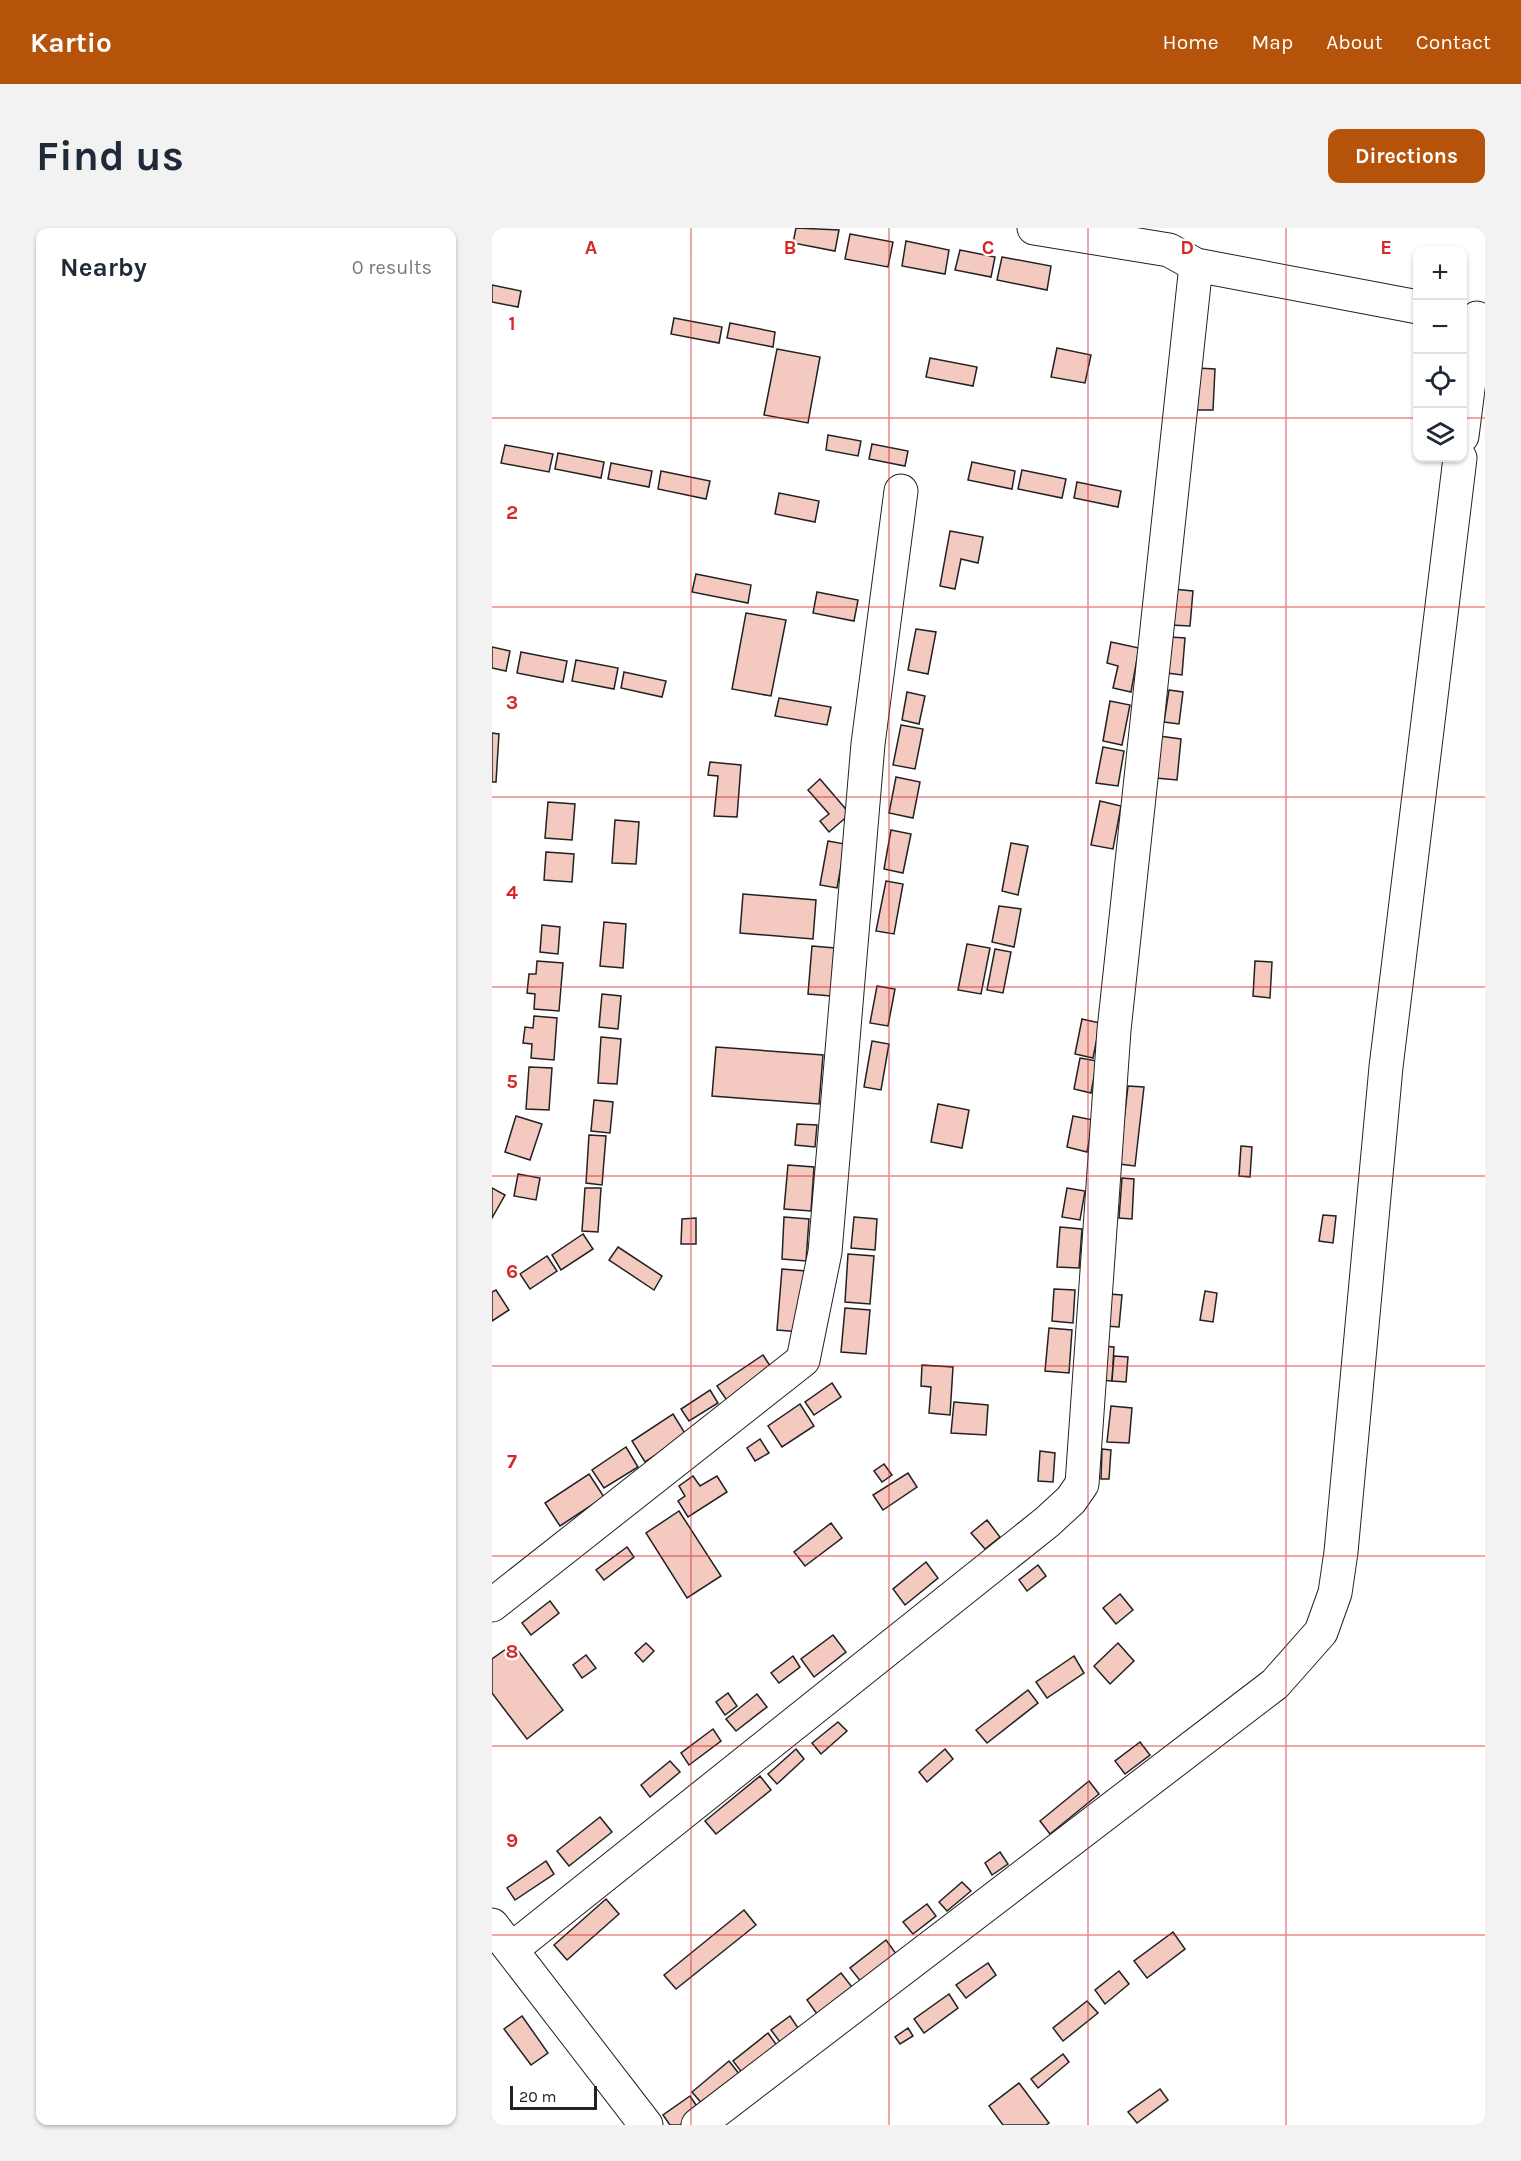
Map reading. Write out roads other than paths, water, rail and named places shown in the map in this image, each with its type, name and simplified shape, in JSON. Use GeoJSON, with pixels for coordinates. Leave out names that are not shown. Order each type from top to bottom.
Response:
{"type":"FeatureCollection","features":[{"type":"Feature","properties":{"kind":"street"},"geometry":{"type":"LineString","coordinates":[[1034,228],[1169,250],[1196,265],[1413,306]]}},
{"type":"Feature","properties":{"kind":"street"},"geometry":{"type":"LineString","coordinates":[[646,2125],[502,1937],[1047,1522],[1071,1500],[1082,1484],[1114,1030],[1196,265]]}},
{"type":"Feature","properties":{"kind":"street"},"geometry":{"type":"LineString","coordinates":[[1465,408],[1475,318]]}},
{"type":"Feature","properties":{"kind":"street"},"geometry":{"type":"LineString","coordinates":[[698,2125],[1275,1684],[1321,1632],[1335,1593],[1341,1552],[1386,1067],[1460,462]]}},
{"type":"Feature","properties":{"kind":"street"},"geometry":{"type":"LineString","coordinates":[[492,1605],[803,1360],[825,1252],[868,744],[901,491]]}}]}
